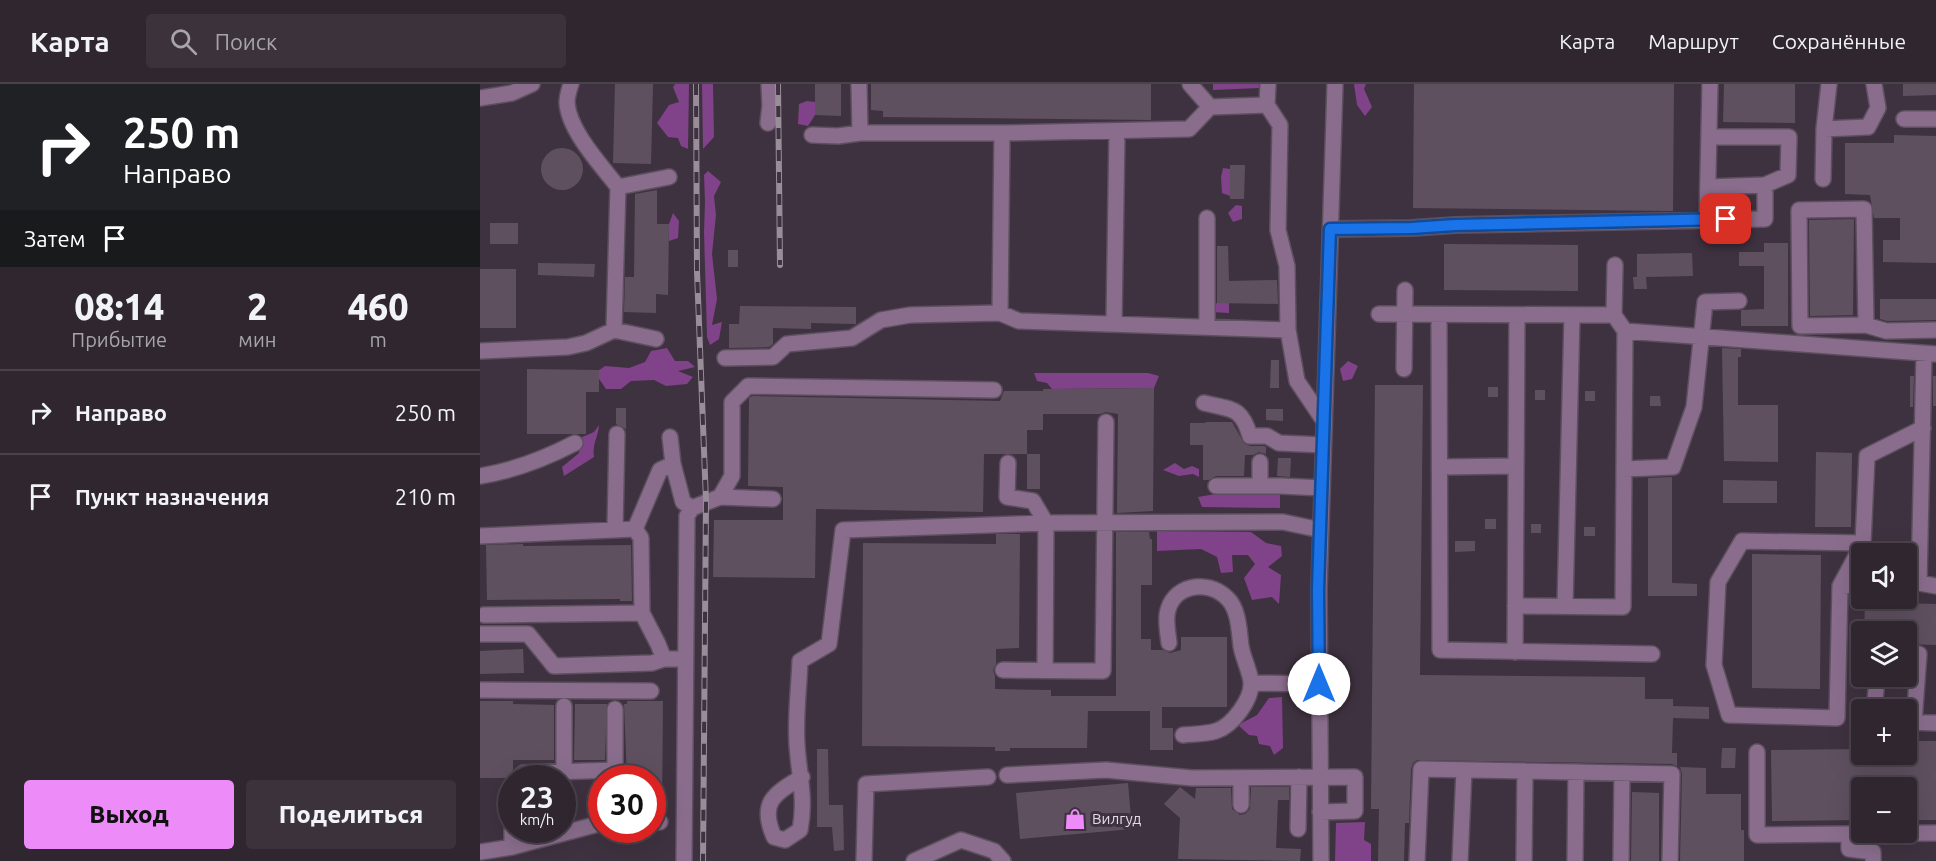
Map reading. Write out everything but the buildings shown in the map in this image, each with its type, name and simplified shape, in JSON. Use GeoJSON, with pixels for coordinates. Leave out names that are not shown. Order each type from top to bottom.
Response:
{"type":"FeatureCollection","features":[{"type":"Feature","properties":{"kind":"street"},"geometry":{"type":"LineString","coordinates":[[480,98],[512,93],[532,84]]}},
{"type":"Feature","properties":{"kind":"street"},"geometry":{"type":"LineString","coordinates":[[571,84],[567,102],[572,120],[588,148],[618,187],[614,330]]}},
{"type":"Feature","properties":{"kind":"street"},"geometry":{"type":"LineString","coordinates":[[768,123],[769,84]]}},
{"type":"Feature","properties":{"kind":"street"},"geometry":{"type":"LineString","coordinates":[[859,84],[860,133]]}},
{"type":"Feature","properties":{"kind":"street"},"geometry":{"type":"LineString","coordinates":[[1190,84],[1210,107]]}},
{"type":"Feature","properties":{"kind":"street"},"geometry":{"type":"LineString","coordinates":[[1268,84],[1267,105],[1280,126],[1278,230],[1287,266],[1288,330],[1297,381],[1324,421]]}},
{"type":"Feature","properties":{"kind":"street"},"geometry":{"type":"LineString","coordinates":[[1321,861],[1318,590],[1335,84]]}},
{"type":"Feature","properties":{"kind":"street"},"geometry":{"type":"LineString","coordinates":[[1707,219],[1710,84]]}},
{"type":"Feature","properties":{"kind":"street"},"geometry":{"type":"LineString","coordinates":[[1823,179],[1824,129],[1829,84]]}},
{"type":"Feature","properties":{"kind":"street"},"geometry":{"type":"LineString","coordinates":[[1824,129],[1868,128],[1878,108],[1874,84]]}},
{"type":"Feature","properties":{"kind":"street"},"geometry":{"type":"LineString","coordinates":[[812,135],[1189,129],[1210,107],[1267,105]]}},
{"type":"Feature","properties":{"kind":"street"},"geometry":{"type":"LineString","coordinates":[[1904,119],[1936,119]]}},
{"type":"Feature","properties":{"kind":"street"},"geometry":{"type":"LineString","coordinates":[[1113,323],[1117,131]]}},
{"type":"Feature","properties":{"kind":"street"},"geometry":{"type":"LineString","coordinates":[[1000,314],[1002,133]]}},
{"type":"Feature","properties":{"kind":"street"},"geometry":{"type":"LineString","coordinates":[[1708,187],[1765,185],[1788,175],[1789,137],[1709,137]]}},
{"type":"Feature","properties":{"kind":"street"},"geometry":{"type":"LineString","coordinates":[[618,187],[669,177]]}},
{"type":"Feature","properties":{"kind":"street"},"geometry":{"type":"LineString","coordinates":[[1330,229],[1765,219],[1765,185]]}},
{"type":"Feature","properties":{"kind":"street"},"geometry":{"type":"LineString","coordinates":[[1866,325],[1863,209],[1799,210],[1800,326],[1866,325],[1886,331],[1936,330]]}},
{"type":"Feature","properties":{"kind":"street"},"geometry":{"type":"LineString","coordinates":[[1207,218],[1207,327]]}},
{"type":"Feature","properties":{"kind":"street"},"geometry":{"type":"LineString","coordinates":[[1515,606],[1623,607],[1624,331],[1614,315],[1615,265]]}},
{"type":"Feature","properties":{"kind":"street"},"geometry":{"type":"LineString","coordinates":[[1404,369],[1405,290]]}},
{"type":"Feature","properties":{"kind":"street"},"geometry":{"type":"LineString","coordinates":[[1624,469],[1673,467],[1694,407],[1705,302],[1739,301]]}},
{"type":"Feature","properties":{"kind":"street"},"geometry":{"type":"LineString","coordinates":[[725,358],[773,357],[787,344],[852,338],[881,320],[910,315],[1000,314],[1019,321],[1288,330]]}},
{"type":"Feature","properties":{"kind":"street"},"geometry":{"type":"LineString","coordinates":[[1379,314],[1614,315]]}},
{"type":"Feature","properties":{"kind":"street"},"geometry":{"type":"LineString","coordinates":[[1440,315],[1440,650],[1652,654]]}},
{"type":"Feature","properties":{"kind":"street"},"geometry":{"type":"LineString","coordinates":[[1515,652],[1517,315]]}},
{"type":"Feature","properties":{"kind":"street"},"geometry":{"type":"LineString","coordinates":[[1565,606],[1572,316]]}},
{"type":"Feature","properties":{"kind":"street"},"geometry":{"type":"LineString","coordinates":[[480,351],[568,347],[586,343],[614,330],[656,339]]}},
{"type":"Feature","properties":{"kind":"street"},"geometry":{"type":"LineString","coordinates":[[1624,331],[1930,354],[1923,428],[1929,449],[1917,550]]}},
{"type":"Feature","properties":{"kind":"street"},"geometry":{"type":"LineString","coordinates":[[720,497],[732,476],[732,402],[748,386],[994,390]]}},
{"type":"Feature","properties":{"kind":"street"},"geometry":{"type":"LineString","coordinates":[[1204,403],[1234,410],[1245,418],[1250,436],[1267,436],[1280,443],[1323,445]]}},
{"type":"Feature","properties":{"kind":"street"},"geometry":{"type":"LineString","coordinates":[[1003,670],[1103,670],[1106,422]]}},
{"type":"Feature","properties":{"kind":"street"},"geometry":{"type":"LineString","coordinates":[[1851,565],[1840,586],[1837,718],[1729,715],[1714,665],[1718,582],[1742,541],[1863,543],[1867,456],[1923,428]]}},
{"type":"Feature","properties":{"kind":"street"},"geometry":{"type":"LineString","coordinates":[[615,530],[617,434]]}},
{"type":"Feature","properties":{"kind":"street"},"geometry":{"type":"LineString","coordinates":[[670,437],[673,464],[683,502],[692,508]]}},
{"type":"Feature","properties":{"kind":"street"},"geometry":{"type":"LineString","coordinates":[[480,476],[495,474],[575,444]]}},
{"type":"Feature","properties":{"kind":"street"},"geometry":{"type":"LineString","coordinates":[[1260,462],[1260,486]]}},
{"type":"Feature","properties":{"kind":"street"},"geometry":{"type":"LineString","coordinates":[[1008,463],[1007,497],[1033,501],[1046,522],[1044,670]]}},
{"type":"Feature","properties":{"kind":"street"},"geometry":{"type":"LineString","coordinates":[[635,529],[660,470],[673,464]]}},
{"type":"Feature","properties":{"kind":"street"},"geometry":{"type":"LineString","coordinates":[[1440,467],[1516,466]]}},
{"type":"Feature","properties":{"kind":"street"},"geometry":{"type":"LineString","coordinates":[[1216,486],[1322,488]]}},
{"type":"Feature","properties":{"kind":"street"},"geometry":{"type":"LineString","coordinates":[[684,861],[687,516],[692,508],[720,497],[772,498]]}},
{"type":"Feature","properties":{"kind":"street"},"geometry":{"type":"LineString","coordinates":[[802,777],[797,745],[800,661],[829,644],[843,530],[1046,522],[1283,522],[1321,530]]}},
{"type":"Feature","properties":{"kind":"street"},"geometry":{"type":"LineString","coordinates":[[480,536],[635,529]]}},
{"type":"Feature","properties":{"kind":"street"},"geometry":{"type":"LineString","coordinates":[[635,529],[641,538],[642,613],[664,659]]}},
{"type":"Feature","properties":{"kind":"street"},"geometry":{"type":"LineString","coordinates":[[1917,584],[1936,586]]}},
{"type":"Feature","properties":{"kind":"street"},"geometry":{"type":"LineString","coordinates":[[1169,643],[1167,614],[1173,599],[1185,589],[1199,586],[1213,590],[1227,598],[1236,613],[1243,656],[1251,683],[1247,700],[1237,716],[1217,731],[1184,735]]}},
{"type":"Feature","properties":{"kind":"street"},"geometry":{"type":"LineString","coordinates":[[1840,586],[1851,586]]}},
{"type":"Feature","properties":{"kind":"street"},"geometry":{"type":"LineString","coordinates":[[484,615],[642,613]]}},
{"type":"Feature","properties":{"kind":"street"},"geometry":{"type":"LineString","coordinates":[[480,634],[528,634],[554,666],[652,663],[664,659],[685,659]]}},
{"type":"Feature","properties":{"kind":"street"},"geometry":{"type":"LineString","coordinates":[[1913,699],[1918,654]]}},
{"type":"Feature","properties":{"kind":"street"},"geometry":{"type":"LineString","coordinates":[[1251,683],[1319,684]]}},
{"type":"Feature","properties":{"kind":"street"},"geometry":{"type":"LineString","coordinates":[[480,690],[651,691]]}},
{"type":"Feature","properties":{"kind":"street"},"geometry":{"type":"LineString","coordinates":[[1875,699],[1876,690]]}},
{"type":"Feature","properties":{"kind":"street"},"geometry":{"type":"LineString","coordinates":[[564,706],[564,765]]}},
{"type":"Feature","properties":{"kind":"street"},"geometry":{"type":"LineString","coordinates":[[576,772],[615,770],[615,709]]}},
{"type":"Feature","properties":{"kind":"street"},"geometry":{"type":"LineString","coordinates":[[1917,722],[1936,723]]}},
{"type":"Feature","properties":{"kind":"street"},"geometry":{"type":"LineString","coordinates":[[1757,752],[1757,835],[1936,833]]}},
{"type":"Feature","properties":{"kind":"street"},"geometry":{"type":"LineString","coordinates":[[1417,861],[1421,769],[1672,774],[1670,861]]}},
{"type":"Feature","properties":{"kind":"street"},"geometry":{"type":"LineString","coordinates":[[1007,775],[1106,770],[1192,778],[1355,777],[1355,811],[1320,812]]}},
{"type":"Feature","properties":{"kind":"street"},"geometry":{"type":"LineString","coordinates":[[1460,861],[1464,770]]}},
{"type":"Feature","properties":{"kind":"street"},"geometry":{"type":"LineString","coordinates":[[1524,861],[1525,771]]}},
{"type":"Feature","properties":{"kind":"street"},"geometry":{"type":"LineString","coordinates":[[1575,861],[1576,772]]}},
{"type":"Feature","properties":{"kind":"street"},"geometry":{"type":"LineString","coordinates":[[1621,861],[1622,773]]}},
{"type":"Feature","properties":{"kind":"street"},"geometry":{"type":"LineString","coordinates":[[864,861],[866,784],[988,777]]}},
{"type":"Feature","properties":{"kind":"street"},"geometry":{"type":"LineString","coordinates":[[1298,829],[1299,777]]}},
{"type":"Feature","properties":{"kind":"street"},"geometry":{"type":"LineString","coordinates":[[1241,778],[1241,805]]}},
{"type":"Feature","properties":{"kind":"street"},"geometry":{"type":"LineString","coordinates":[[480,852],[512,847],[588,827]]}},
{"type":"Feature","properties":{"kind":"street"},"geometry":{"type":"LineString","coordinates":[[1849,834],[1849,849],[1873,852],[1873,861]]}},
{"type":"Feature","properties":{"kind":"street"},"geometry":{"type":"LineString","coordinates":[[914,861],[961,840],[994,851],[1003,861]]}},
{"type":"Feature","properties":{"kind":"shaded area"},"geometry":{"type":"Polygon","coordinates":[[[675,84],[689,84],[688,149],[681,146],[678,138],[668,137],[657,123],[669,105],[679,102],[673,87],[675,84]]]}},
{"type":"Feature","properties":{"kind":"shaded area"},"geometry":{"type":"Polygon","coordinates":[[[702,84],[713,84],[714,137],[703,149],[702,84]]]}},
{"type":"Feature","properties":{"kind":"shaded area"},"geometry":{"type":"Polygon","coordinates":[[[1213,84],[1259,84],[1259,88],[1213,90],[1213,84]]]}},
{"type":"Feature","properties":{"kind":"shaded area"},"geometry":{"type":"Polygon","coordinates":[[[1354,84],[1366,84],[1364,89],[1372,107],[1365,116],[1357,105],[1354,84]]]}},
{"type":"Feature","properties":{"kind":"shaded area"},"geometry":{"type":"Polygon","coordinates":[[[807,101],[815,102],[815,115],[808,126],[798,124],[799,104],[807,101]]]}},
{"type":"Feature","properties":{"kind":"shaded area"},"geometry":{"type":"Polygon","coordinates":[[[1223,168],[1230,169],[1230,196],[1222,193],[1223,168]]]}},
{"type":"Feature","properties":{"kind":"shaded area"},"geometry":{"type":"Polygon","coordinates":[[[708,171],[721,182],[714,196],[716,215],[712,254],[717,299],[712,325],[722,322],[719,339],[710,345],[707,337],[704,232],[704,175],[708,171]]]}},
{"type":"Feature","properties":{"kind":"shaded area"},"geometry":{"type":"Polygon","coordinates":[[[1236,205],[1242,206],[1242,219],[1233,222],[1228,213],[1236,205]]]}},
{"type":"Feature","properties":{"kind":"shaded area"},"geometry":{"type":"Polygon","coordinates":[[[673,213],[679,221],[678,238],[669,241],[669,224],[673,213]]]}},
{"type":"Feature","properties":{"kind":"shaded area"},"geometry":{"type":"Polygon","coordinates":[[[1217,303],[1229,303],[1229,313],[1211,312],[1212,306],[1217,303]]]}},
{"type":"Feature","properties":{"kind":"shaded area"},"geometry":{"type":"Polygon","coordinates":[[[667,348],[675,361],[688,361],[695,367],[678,371],[693,377],[687,384],[666,386],[654,380],[631,381],[621,389],[606,389],[595,373],[605,366],[629,368],[645,362],[651,351],[667,348]]]}},
{"type":"Feature","properties":{"kind":"shaded area"},"geometry":{"type":"Polygon","coordinates":[[[1348,361],[1358,366],[1352,379],[1343,381],[1340,369],[1348,361]]]}},
{"type":"Feature","properties":{"kind":"shaded area"},"geometry":{"type":"Polygon","coordinates":[[[1034,373],[1148,373],[1159,376],[1154,388],[1052,389],[1047,383],[1037,381],[1034,373]]]}},
{"type":"Feature","properties":{"kind":"shaded area"},"geometry":{"type":"Polygon","coordinates":[[[599,425],[594,457],[564,476],[562,467],[579,453],[580,438],[594,432],[599,425]]]}},
{"type":"Feature","properties":{"kind":"shaded area"},"geometry":{"type":"Polygon","coordinates":[[[1175,463],[1184,469],[1192,466],[1199,469],[1199,477],[1193,474],[1179,476],[1163,470],[1175,463]]]}},
{"type":"Feature","properties":{"kind":"shaded area"},"geometry":{"type":"Polygon","coordinates":[[[1280,492],[1280,508],[1202,507],[1198,497],[1221,493],[1280,492]]]}},
{"type":"Feature","properties":{"kind":"shaded area"},"geometry":{"type":"Polygon","coordinates":[[[1157,531],[1251,532],[1266,543],[1281,546],[1282,556],[1268,567],[1281,575],[1279,604],[1272,597],[1252,600],[1244,578],[1255,564],[1248,555],[1232,555],[1233,572],[1221,573],[1217,557],[1201,549],[1157,551],[1157,531]]]}},
{"type":"Feature","properties":{"kind":"shaded area"},"geometry":{"type":"Polygon","coordinates":[[[1282,697],[1283,748],[1274,755],[1270,746],[1259,744],[1257,736],[1249,735],[1238,725],[1257,715],[1269,698],[1282,697]]]}},
{"type":"Feature","properties":{"kind":"shaded area"},"geometry":{"type":"Polygon","coordinates":[[[1365,822],[1364,840],[1371,844],[1371,861],[1335,861],[1336,823],[1365,822]]]}},
{"type":"Feature","properties":{"kind":"railway"},"geometry":{"type":"LineString","coordinates":[[696,84],[697,272],[706,501],[703,861]]}},
{"type":"Feature","properties":{"kind":"railway"},"geometry":{"type":"LineString","coordinates":[[778,84],[780,265]]}},
{"type":"Feature","properties":{"kind":"place","name":"Вилгуд"},"geometry":{"type":"Point","coordinates":[1075,819]}},
{"type":"Feature","properties":{"kind":"route"},"geometry":{"type":"LineString","coordinates":[[1319,684],[1318,590],[1330,229],[1726,219]]}}]}
